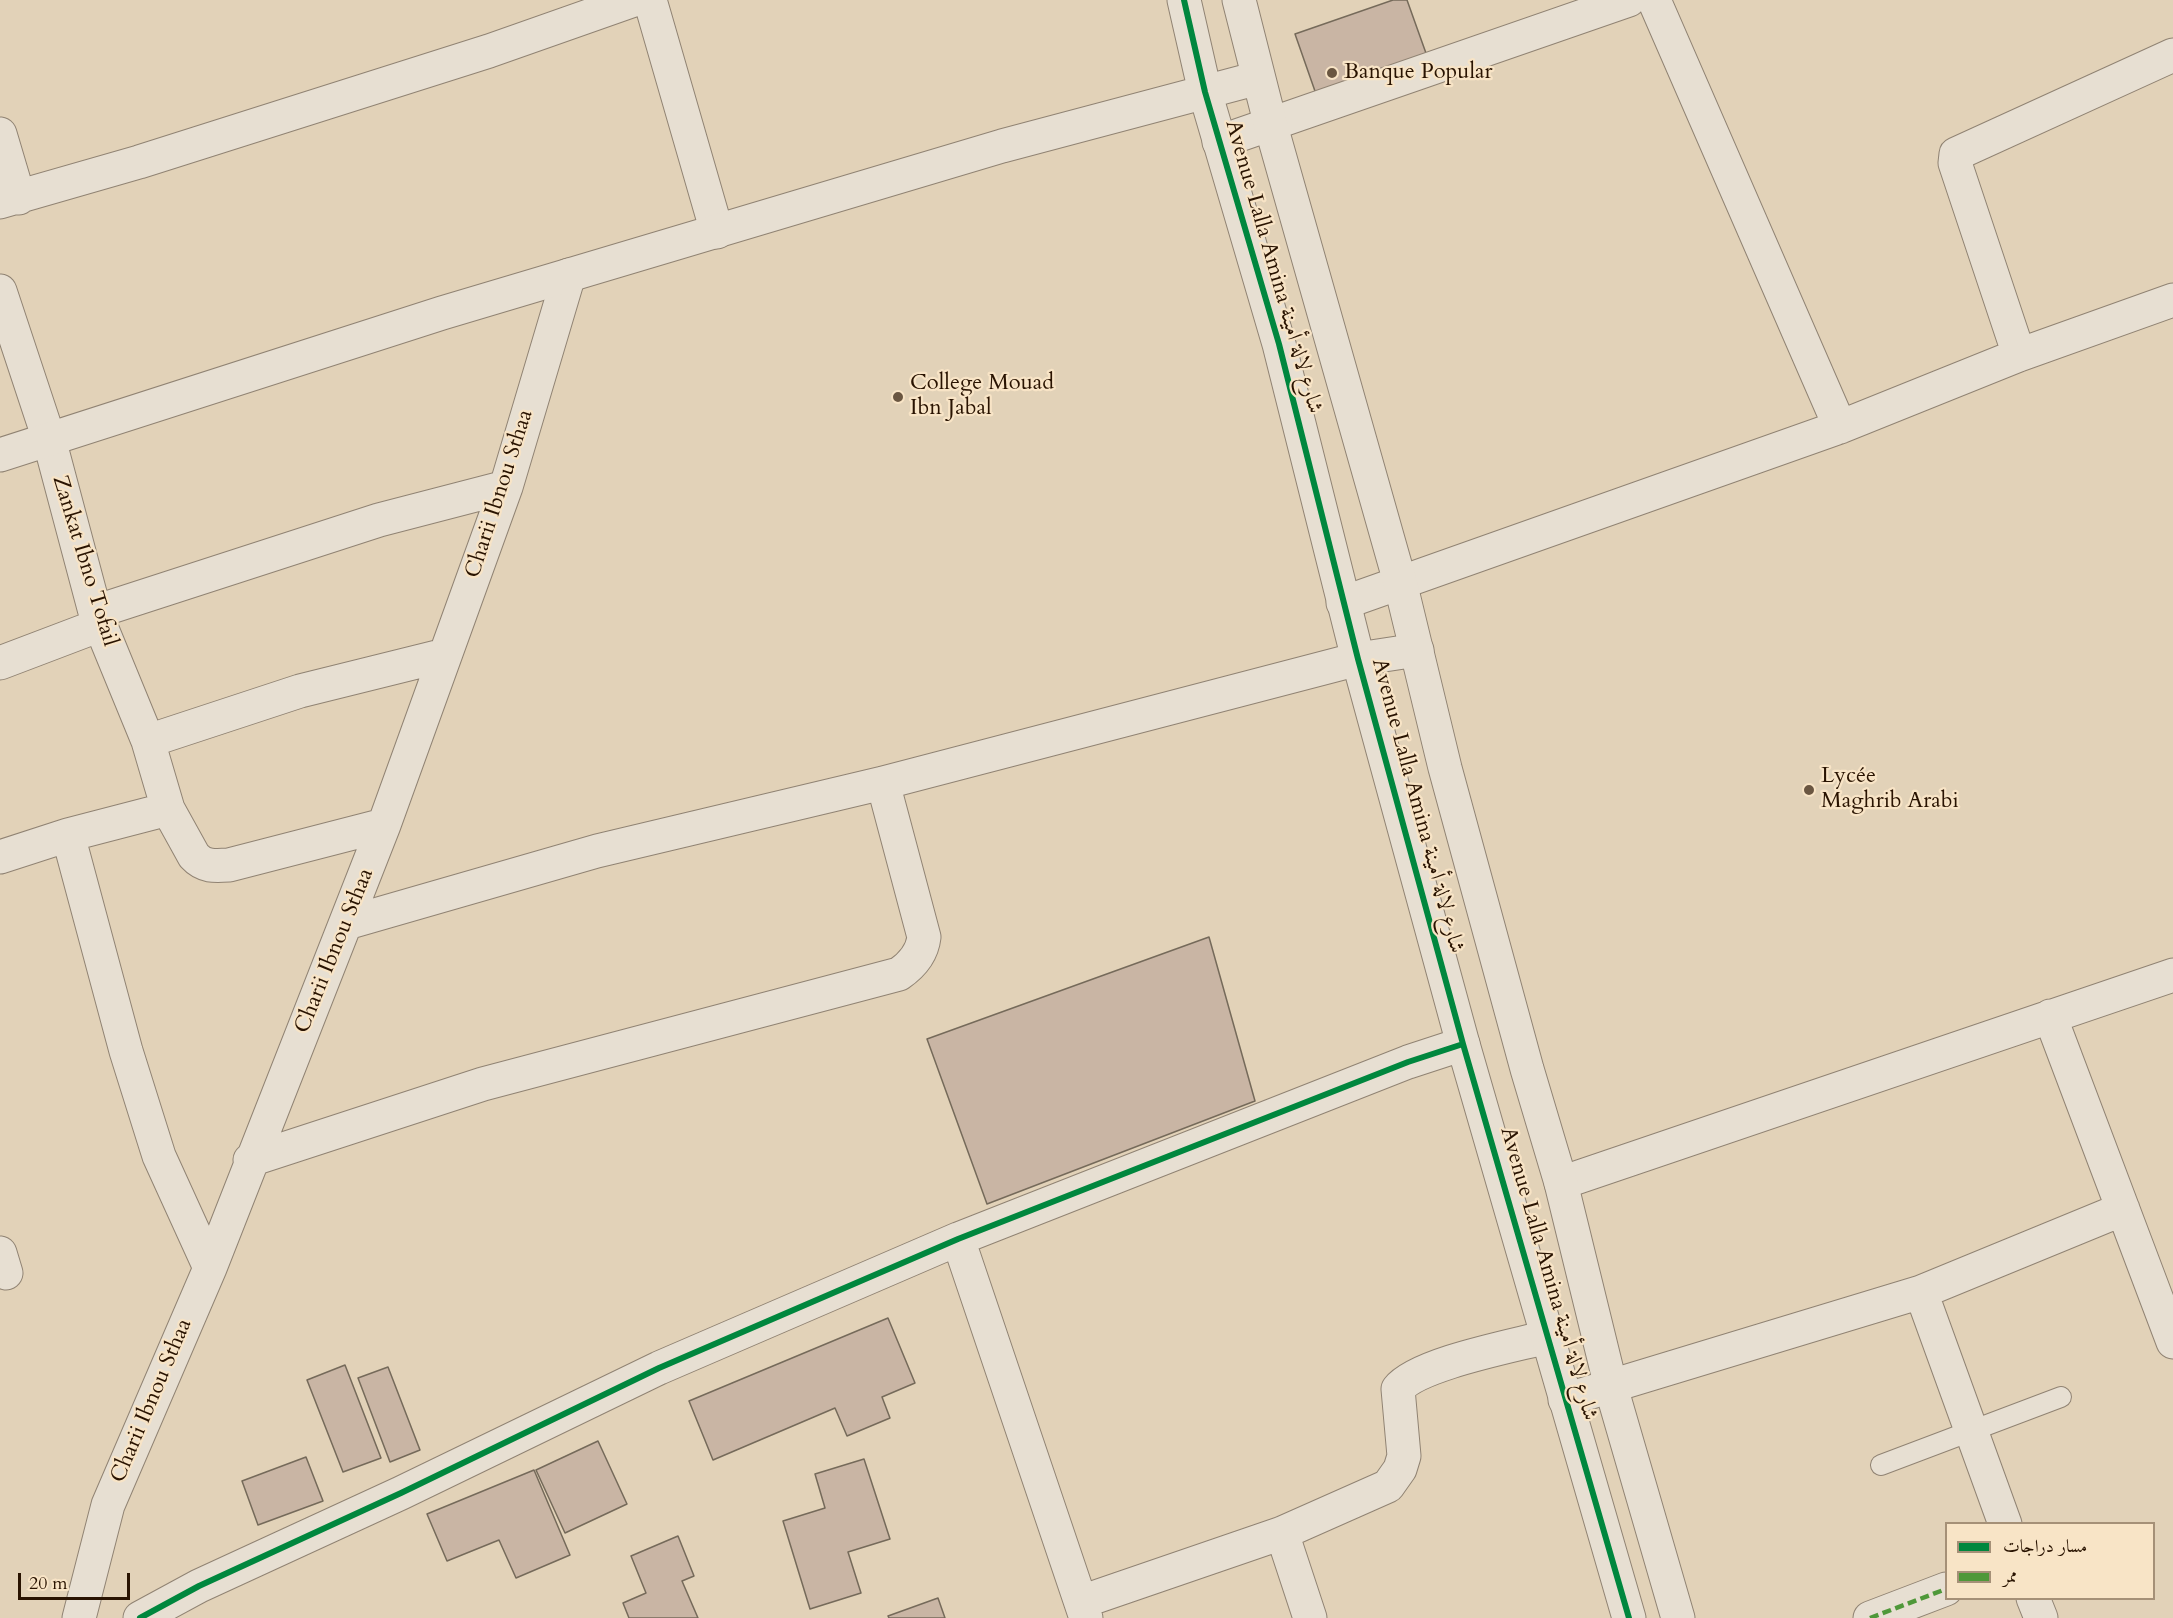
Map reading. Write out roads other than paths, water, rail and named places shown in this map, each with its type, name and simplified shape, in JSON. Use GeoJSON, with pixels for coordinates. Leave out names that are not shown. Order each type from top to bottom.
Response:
{"type":"FeatureCollection","features":[{"type":"Feature","properties":{"kind":"street"},"geometry":{"type":"LineString","coordinates":[[0,134],[10,200],[489,51],[634,0]]}},
{"type":"Feature","properties":{"kind":"street"},"geometry":{"type":"LineString","coordinates":[[650,0],[717,232]]}},
{"type":"Feature","properties":{"kind":"street","name":"Avenue Lalla Amina شارع لالة أمينة"},"geometry":{"type":"LineString","coordinates":[[1184,0],[1205,92],[1279,344],[1343,603],[1463,1044],[1629,1618]]}},
{"type":"Feature","properties":{"kind":"street","name":"Avenue Lalla Amina شارع لالة أمينة"},"geometry":{"type":"LineString","coordinates":[[1239,0],[1271,126],[1400,582],[1506,991],[1561,1183],[1611,1387],[1678,1618]]}},
{"type":"Feature","properties":{"kind":"street"},"geometry":{"type":"LineString","coordinates":[[1219,142],[1271,126],[1629,0]]}},
{"type":"Feature","properties":{"kind":"street"},"geometry":{"type":"LineString","coordinates":[[1654,0],[1840,427]]}},
{"type":"Feature","properties":{"kind":"street"},"geometry":{"type":"LineString","coordinates":[[2019,355],[1955,163],[1956,154],[2173,56]]}},
{"type":"Feature","properties":{"kind":"street"},"geometry":{"type":"LineString","coordinates":[[0,454],[442,313],[569,275],[1002,146],[1258,78]]}},
{"type":"Feature","properties":{"kind":"street","name":"Charii Ibnou Sthaa"},"geometry":{"type":"LineString","coordinates":[[78,1618],[108,1505],[210,1268],[250,1160],[347,923],[384,825],[506,487],[569,275]]}},
{"type":"Feature","properties":{"kind":"street","name":"Zankat Ibno Tofail"},"geometry":{"type":"LineString","coordinates":[[0,291],[49,440],[97,619],[148,741],[168,809],[199,863],[209,866],[229,865],[384,825]]}},
{"type":"Feature","properties":{"kind":"street"},"geometry":{"type":"LineString","coordinates":[[1343,603],[1840,427],[2019,355],[2173,300]]}},
{"type":"Feature","properties":{"kind":"street"},"geometry":{"type":"LineString","coordinates":[[0,663],[97,619],[379,520],[506,487]]}},
{"type":"Feature","properties":{"kind":"street"},"geometry":{"type":"LineString","coordinates":[[347,923],[597,851],[883,783],[1358,659],[1417,650]]}},
{"type":"Feature","properties":{"kind":"street"},"geometry":{"type":"LineString","coordinates":[[148,741],[300,691],[445,655]]}},
{"type":"Feature","properties":{"kind":"street"},"geometry":{"type":"LineString","coordinates":[[250,1160],[483,1084],[899,974],[908,968],[921,951],[924,937],[883,783]]}},
{"type":"Feature","properties":{"kind":"street"},"geometry":{"type":"LineString","coordinates":[[0,857],[68,835],[168,809]]}},
{"type":"Feature","properties":{"kind":"street"},"geometry":{"type":"LineString","coordinates":[[68,835],[126,1051],[159,1156],[210,1268]]}},
{"type":"Feature","properties":{"kind":"street"},"geometry":{"type":"LineString","coordinates":[[1561,1183],[2173,975]]}},
{"type":"Feature","properties":{"kind":"street"},"geometry":{"type":"LineString","coordinates":[[2050,1016],[2173,1341]]}},
{"type":"Feature","properties":{"kind":"street"},"geometry":{"type":"LineString","coordinates":[[140,1618],[199,1586],[401,1493],[659,1368],[958,1239],[1408,1062],[1463,1044]]}},
{"type":"Feature","properties":{"kind":"street"},"geometry":{"type":"LineString","coordinates":[[1565,1400],[1921,1292],[2123,1209]]}},
{"type":"Feature","properties":{"kind":"street"},"geometry":{"type":"LineString","coordinates":[[958,1239],[1084,1610],[1282,1533],[1388,1486],[1404,1456],[1398,1389],[1402,1383],[1421,1371],[1547,1337]]}},
{"type":"Feature","properties":{"kind":"street"},"geometry":{"type":"LineString","coordinates":[[1921,1292],[2004,1522]]}},
{"type":"Feature","properties":{"kind":"street"},"geometry":{"type":"LineString","coordinates":[[1282,1533],[1310,1618]]}},
{"type":"Feature","properties":{"kind":"street"},"geometry":{"type":"LineString","coordinates":[[1870,1618],[1945,1590]]}},
{"type":"Feature","properties":{"kind":"street"},"geometry":{"type":"LineString","coordinates":[[2033,1600],[2041,1618]]}},
{"type":"Feature","properties":{"kind":"lane"},"geometry":{"type":"LineString","coordinates":[[1881,1465],[2061,1397]]}},
{"type":"Feature","properties":{"kind":"place","name":"Banque Popular"},"geometry":{"type":"Point","coordinates":[1332,73]}},
{"type":"Feature","properties":{"kind":"place","name":"College Mouad Ibn Jabal"},"geometry":{"type":"Point","coordinates":[898,397]}},
{"type":"Feature","properties":{"kind":"place","name":"Lycée Maghrib Arabi"},"geometry":{"type":"Point","coordinates":[1809,790]}}]}
